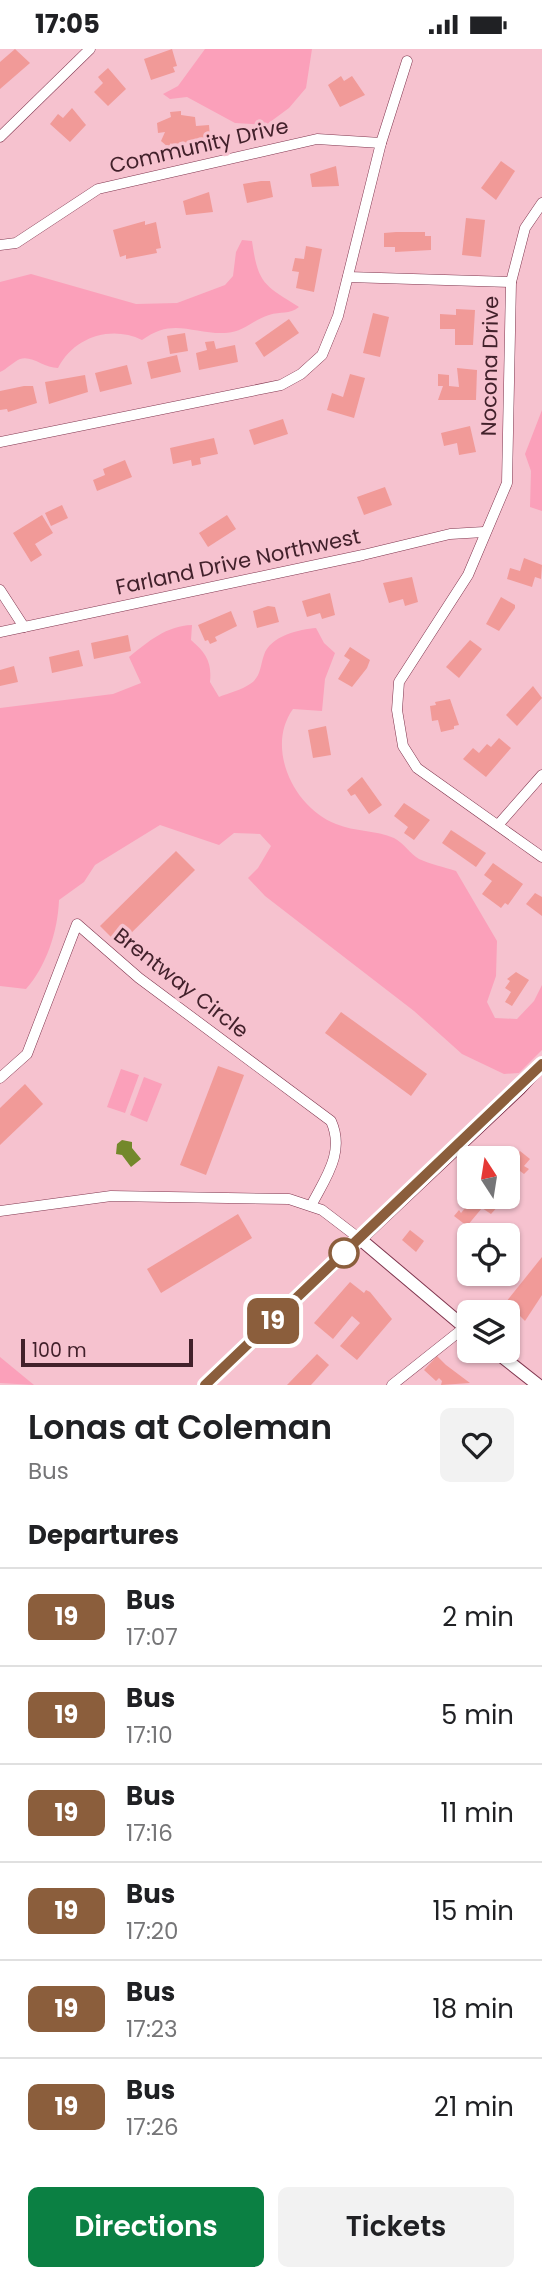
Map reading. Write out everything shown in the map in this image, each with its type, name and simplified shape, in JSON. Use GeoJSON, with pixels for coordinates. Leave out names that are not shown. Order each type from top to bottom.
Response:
{"type":"FeatureCollection","features":[{"type":"Feature","properties":{"kind":"street"},"geometry":{"type":"LineString","coordinates":[[0,137],[90,49]]}},
{"type":"Feature","properties":{"kind":"street"},"geometry":{"type":"LineString","coordinates":[[0,442],[281,385],[301,374],[322,355],[338,316],[381,143],[407,61]]}},
{"type":"Feature","properties":{"kind":"street","name":"Community Drive"},"geometry":{"type":"LineString","coordinates":[[0,245],[16,243],[97,189],[317,139],[381,143]]}},
{"type":"Feature","properties":{"kind":"street","name":"Nocona Drive"},"geometry":{"type":"LineString","coordinates":[[542,203],[525,228],[511,282],[507,483],[468,575],[400,682],[397,710],[403,746],[417,768],[542,857]]}},
{"type":"Feature","properties":{"kind":"street"},"geometry":{"type":"LineString","coordinates":[[348,277],[511,282]]}},
{"type":"Feature","properties":{"kind":"street","name":"Farland Drive Northwest"},"geometry":{"type":"LineString","coordinates":[[0,632],[450,534],[484,532]]}},
{"type":"Feature","properties":{"kind":"street"},"geometry":{"type":"LineString","coordinates":[[0,590],[24,627]]}},
{"type":"Feature","properties":{"kind":"street"},"geometry":{"type":"LineString","coordinates":[[498,825],[542,775]]}},
{"type":"Feature","properties":{"kind":"street","name":"Brentway Circle"},"geometry":{"type":"LineString","coordinates":[[0,1078],[27,1054],[77,924],[139,978],[331,1121],[338,1136],[337,1153],[312,1204]]}},
{"type":"Feature","properties":{"kind":"street"},"geometry":{"type":"LineString","coordinates":[[205,1385],[542,1064]]}},
{"type":"Feature","properties":{"kind":"street"},"geometry":{"type":"LineString","coordinates":[[0,1211],[111,1196],[289,1199],[312,1204],[360,1239],[457,1321]]}},
{"type":"Feature","properties":{"kind":"street"},"geometry":{"type":"LineString","coordinates":[[398,1383],[457,1337]]}},
{"type":"Feature","properties":{"kind":"street"},"geometry":{"type":"LineString","coordinates":[[510,1363],[538,1385]]}},
{"type":"Feature","properties":{"kind":"shaded area"},"geometry":{"type":"Polygon","coordinates":[[[205,49],[312,49],[306,88],[289,108],[266,125],[235,123],[187,97],[170,99],[163,94],[178,86],[205,49]]]}},
{"type":"Feature","properties":{"kind":"shaded area"},"geometry":{"type":"Polygon","coordinates":[[[242,240],[252,241],[260,275],[270,288],[299,307],[263,317],[243,328],[225,333],[173,328],[163,329],[142,340],[106,334],[74,348],[58,368],[25,358],[17,360],[0,372],[0,282],[31,274],[136,304],[177,303],[225,285],[233,276],[236,252],[242,240]]]}},
{"type":"Feature","properties":{"kind":"shaded area"},"geometry":{"type":"Polygon","coordinates":[[[542,410],[542,511],[530,507],[531,471],[525,454],[542,410]]]}},
{"type":"Feature","properties":{"kind":"shaded area"},"geometry":{"type":"Polygon","coordinates":[[[192,625],[191,640],[207,658],[210,682],[219,697],[254,681],[267,648],[286,635],[316,628],[324,643],[335,653],[325,679],[322,711],[293,709],[285,724],[283,758],[288,775],[308,805],[321,816],[343,827],[394,838],[419,859],[456,871],[497,941],[496,976],[487,1002],[495,1018],[517,1019],[534,1001],[542,985],[542,1050],[519,1073],[504,1074],[462,1054],[414,1011],[265,896],[248,878],[258,868],[271,846],[260,834],[234,833],[219,845],[160,825],[95,865],[84,882],[59,900],[50,948],[26,989],[0,986],[0,708],[113,694],[141,683],[129,657],[166,631],[192,625]]]}},
{"type":"Feature","properties":{"kind":"shaded area"},"geometry":{"type":"Polygon","coordinates":[[[121,1069],[139,1075],[125,1113],[107,1107],[121,1069]]]}},
{"type":"Feature","properties":{"kind":"shaded area"},"geometry":{"type":"Polygon","coordinates":[[[144,1077],[162,1084],[147,1122],[130,1115],[144,1077]]]}},
{"type":"Feature","properties":{"kind":"shaded area"},"geometry":{"type":"Polygon","coordinates":[[[122,1140],[132,1142],[132,1148],[141,1159],[131,1167],[122,1155],[116,1154],[117,1144],[122,1140]]]}},
{"type":"Feature","properties":{"kind":"shaded area"},"geometry":{"type":"Polygon","coordinates":[[[0,1357],[34,1385],[0,1383],[0,1357]]]}},
{"type":"Feature","properties":{"kind":"building"},"geometry":{"type":"Polygon","coordinates":[[[15,49],[30,63],[0,89],[0,62],[15,49]]]}},
{"type":"Feature","properties":{"kind":"building"},"geometry":{"type":"Polygon","coordinates":[[[172,49],[177,66],[173,67],[175,72],[151,80],[144,59],[172,49]]]}},
{"type":"Feature","properties":{"kind":"building"},"geometry":{"type":"Polygon","coordinates":[[[108,68],[126,89],[108,106],[94,92],[103,83],[98,77],[108,68]]]}},
{"type":"Feature","properties":{"kind":"building"},"geometry":{"type":"Polygon","coordinates":[[[341,76],[344,81],[352,76],[365,95],[340,107],[328,85],[341,76]]]}},
{"type":"Feature","properties":{"kind":"building"},"geometry":{"type":"Polygon","coordinates":[[[72,108],[86,125],[70,142],[50,124],[58,114],[63,118],[72,108]]]}},
{"type":"Feature","properties":{"kind":"building"},"geometry":{"type":"Polygon","coordinates":[[[181,111],[181,115],[195,117],[196,126],[209,125],[210,138],[173,146],[171,143],[168,147],[161,141],[165,132],[158,133],[157,123],[171,117],[170,112],[181,111]]]}},
{"type":"Feature","properties":{"kind":"building"},"geometry":{"type":"Polygon","coordinates":[[[501,161],[515,171],[496,200],[481,188],[501,161]]]}},
{"type":"Feature","properties":{"kind":"building"},"geometry":{"type":"Polygon","coordinates":[[[336,166],[339,186],[312,187],[310,174],[336,166]]]}},
{"type":"Feature","properties":{"kind":"building"},"geometry":{"type":"Polygon","coordinates":[[[270,181],[273,197],[247,203],[243,184],[270,181]]]}},
{"type":"Feature","properties":{"kind":"building"},"geometry":{"type":"Polygon","coordinates":[[[209,192],[213,212],[186,215],[183,201],[209,192]]]}},
{"type":"Feature","properties":{"kind":"building"},"geometry":{"type":"Polygon","coordinates":[[[466,218],[485,220],[481,257],[462,255],[466,218]]]}},
{"type":"Feature","properties":{"kind":"building"},"geometry":{"type":"Polygon","coordinates":[[[145,221],[145,225],[156,222],[161,248],[156,249],[157,253],[126,259],[126,255],[120,257],[113,230],[145,221]]]}},
{"type":"Feature","properties":{"kind":"building"},"geometry":{"type":"Polygon","coordinates":[[[425,232],[425,236],[431,236],[431,250],[395,252],[395,247],[384,247],[384,233],[425,232]]]}},
{"type":"Feature","properties":{"kind":"building"},"geometry":{"type":"Polygon","coordinates":[[[306,246],[322,249],[314,292],[296,288],[299,272],[292,271],[295,258],[304,259],[306,246]]]}},
{"type":"Feature","properties":{"kind":"building"},"geometry":{"type":"Polygon","coordinates":[[[456,309],[475,310],[473,345],[455,345],[455,329],[440,329],[440,314],[456,315],[456,309]]]}},
{"type":"Feature","properties":{"kind":"building"},"geometry":{"type":"Polygon","coordinates":[[[373,313],[389,317],[380,357],[363,353],[373,313]]]}},
{"type":"Feature","properties":{"kind":"building"},"geometry":{"type":"Polygon","coordinates":[[[289,319],[299,333],[264,357],[255,343],[289,319]]]}},
{"type":"Feature","properties":{"kind":"building"},"geometry":{"type":"Polygon","coordinates":[[[185,333],[188,351],[170,354],[167,336],[185,333]]]}},
{"type":"Feature","properties":{"kind":"building"},"geometry":{"type":"Polygon","coordinates":[[[214,341],[216,349],[235,345],[238,362],[199,370],[196,353],[207,350],[205,342],[214,341]]]}},
{"type":"Feature","properties":{"kind":"building"},"geometry":{"type":"Polygon","coordinates":[[[177,355],[181,372],[151,379],[147,362],[177,355]]]}},
{"type":"Feature","properties":{"kind":"building"},"geometry":{"type":"Polygon","coordinates":[[[127,365],[132,384],[100,392],[95,373],[127,365]]]}},
{"type":"Feature","properties":{"kind":"building"},"geometry":{"type":"Polygon","coordinates":[[[457,368],[477,370],[476,400],[438,400],[443,386],[438,386],[438,374],[449,375],[449,386],[459,387],[457,368]]]}},
{"type":"Feature","properties":{"kind":"building"},"geometry":{"type":"Polygon","coordinates":[[[350,374],[365,378],[354,418],[327,410],[332,393],[343,397],[350,374]]]}},
{"type":"Feature","properties":{"kind":"building"},"geometry":{"type":"Polygon","coordinates":[[[85,375],[88,392],[49,404],[45,382],[85,375]]]}},
{"type":"Feature","properties":{"kind":"building"},"geometry":{"type":"Polygon","coordinates":[[[33,386],[37,403],[8,412],[7,409],[0,410],[0,391],[33,386]]]}},
{"type":"Feature","properties":{"kind":"building"},"geometry":{"type":"Polygon","coordinates":[[[283,419],[288,434],[254,445],[249,430],[283,419]]]}},
{"type":"Feature","properties":{"kind":"building"},"geometry":{"type":"Polygon","coordinates":[[[470,426],[476,452],[459,455],[457,443],[444,446],[441,433],[470,426]]]}},
{"type":"Feature","properties":{"kind":"building"},"geometry":{"type":"Polygon","coordinates":[[[214,438],[218,454],[200,458],[201,464],[192,466],[191,460],[173,464],[170,448],[214,438]]]}},
{"type":"Feature","properties":{"kind":"building"},"geometry":{"type":"Polygon","coordinates":[[[125,460],[132,477],[97,491],[93,480],[105,475],[103,469],[125,460]]]}},
{"type":"Feature","properties":{"kind":"building"},"geometry":{"type":"Polygon","coordinates":[[[385,487],[392,505],[364,515],[357,497],[385,487]]]}},
{"type":"Feature","properties":{"kind":"building"},"geometry":{"type":"Polygon","coordinates":[[[62,505],[68,518],[51,526],[45,513],[62,505]]]}},
{"type":"Feature","properties":{"kind":"building"},"geometry":{"type":"Polygon","coordinates":[[[42,515],[53,533],[35,544],[42,555],[31,562],[13,533],[42,515]]]}},
{"type":"Feature","properties":{"kind":"building"},"geometry":{"type":"Polygon","coordinates":[[[227,515],[236,529],[208,547],[199,533],[227,515]]]}},
{"type":"Feature","properties":{"kind":"building"},"geometry":{"type":"Polygon","coordinates":[[[524,558],[542,565],[541,579],[535,577],[532,587],[507,579],[510,568],[520,571],[524,558]]]}},
{"type":"Feature","properties":{"kind":"building"},"geometry":{"type":"Polygon","coordinates":[[[412,577],[418,602],[405,606],[403,599],[389,603],[383,583],[412,577]]]}},
{"type":"Feature","properties":{"kind":"building"},"geometry":{"type":"Polygon","coordinates":[[[330,593],[335,615],[322,619],[320,613],[307,617],[302,601],[330,593]]]}},
{"type":"Feature","properties":{"kind":"building"},"geometry":{"type":"Polygon","coordinates":[[[501,597],[515,605],[515,608],[499,631],[486,624],[501,597]]]}},
{"type":"Feature","properties":{"kind":"building"},"geometry":{"type":"Polygon","coordinates":[[[268,606],[275,607],[279,622],[257,628],[253,611],[268,606]]]}},
{"type":"Feature","properties":{"kind":"building"},"geometry":{"type":"Polygon","coordinates":[[[231,611],[237,626],[215,637],[217,641],[210,644],[208,640],[205,641],[198,625],[231,611]]]}},
{"type":"Feature","properties":{"kind":"building"},"geometry":{"type":"Polygon","coordinates":[[[128,635],[131,651],[94,659],[91,643],[128,635]]]}},
{"type":"Feature","properties":{"kind":"building"},"geometry":{"type":"Polygon","coordinates":[[[470,640],[482,649],[459,678],[446,667],[470,640]]]}},
{"type":"Feature","properties":{"kind":"building"},"geometry":{"type":"Polygon","coordinates":[[[350,647],[370,660],[352,687],[338,679],[350,660],[344,656],[350,647]]]}},
{"type":"Feature","properties":{"kind":"building"},"geometry":{"type":"Polygon","coordinates":[[[79,650],[83,666],[52,673],[49,657],[79,650]]]}},
{"type":"Feature","properties":{"kind":"building"},"geometry":{"type":"Polygon","coordinates":[[[14,666],[18,682],[0,686],[0,670],[14,666]]]}},
{"type":"Feature","properties":{"kind":"building"},"geometry":{"type":"Polygon","coordinates":[[[533,686],[542,698],[517,726],[506,715],[533,686]]]}},
{"type":"Feature","properties":{"kind":"building"},"geometry":{"type":"Polygon","coordinates":[[[450,699],[459,725],[441,732],[438,720],[432,721],[430,706],[436,705],[435,702],[450,699]]]}},
{"type":"Feature","properties":{"kind":"building"},"geometry":{"type":"Polygon","coordinates":[[[326,726],[331,755],[313,758],[308,730],[326,726]]]}},
{"type":"Feature","properties":{"kind":"building"},"geometry":{"type":"Polygon","coordinates":[[[499,738],[511,748],[486,777],[463,759],[473,748],[479,753],[487,744],[491,747],[499,738]]]}},
{"type":"Feature","properties":{"kind":"building"},"geometry":{"type":"Polygon","coordinates":[[[362,777],[382,805],[369,814],[355,794],[351,796],[347,790],[362,777]]]}},
{"type":"Feature","properties":{"kind":"building"},"geometry":{"type":"Polygon","coordinates":[[[404,803],[430,820],[414,840],[404,833],[408,827],[394,816],[404,803]]]}},
{"type":"Feature","properties":{"kind":"building"},"geometry":{"type":"Polygon","coordinates":[[[451,830],[486,853],[476,867],[442,843],[451,830]]]}},
{"type":"Feature","properties":{"kind":"building"},"geometry":{"type":"Polygon","coordinates":[[[176,851],[195,870],[119,945],[100,926],[176,851]]]}},
{"type":"Feature","properties":{"kind":"building"},"geometry":{"type":"Polygon","coordinates":[[[493,863],[523,884],[508,905],[505,903],[501,908],[482,894],[492,881],[484,875],[493,863]]]}},
{"type":"Feature","properties":{"kind":"building"},"geometry":{"type":"Polygon","coordinates":[[[535,893],[542,897],[542,916],[526,904],[535,893]]]}},
{"type":"Feature","properties":{"kind":"building"},"geometry":{"type":"Polygon","coordinates":[[[516,972],[529,980],[512,1006],[505,1002],[511,992],[505,988],[510,981],[507,979],[516,972]]]}},
{"type":"Feature","properties":{"kind":"building"},"geometry":{"type":"Polygon","coordinates":[[[341,1012],[427,1074],[411,1096],[325,1033],[341,1012]]]}},
{"type":"Feature","properties":{"kind":"building"},"geometry":{"type":"Polygon","coordinates":[[[218,1066],[244,1075],[206,1175],[180,1165],[218,1066]]]}},
{"type":"Feature","properties":{"kind":"building"},"geometry":{"type":"Polygon","coordinates":[[[25,1084],[43,1104],[0,1145],[0,1108],[25,1084]]]}},
{"type":"Feature","properties":{"kind":"building"},"geometry":{"type":"Polygon","coordinates":[[[520,1151],[530,1159],[524,1166],[529,1169],[524,1174],[520,1171],[520,1151]]]}},
{"type":"Feature","properties":{"kind":"building"},"geometry":{"type":"Polygon","coordinates":[[[464,1209],[481,1209],[470,1223],[463,1223],[454,1216],[459,1210],[461,1213],[464,1209]]]}},
{"type":"Feature","properties":{"kind":"building"},"geometry":{"type":"Polygon","coordinates":[[[238,1214],[252,1238],[161,1293],[147,1269],[238,1214]]]}},
{"type":"Feature","properties":{"kind":"building"},"geometry":{"type":"Polygon","coordinates":[[[410,1230],[424,1241],[416,1252],[402,1240],[410,1230]]]}},
{"type":"Feature","properties":{"kind":"building"},"geometry":{"type":"Polygon","coordinates":[[[542,1257],[542,1295],[525,1321],[520,1316],[520,1300],[508,1300],[542,1257]]]}},
{"type":"Feature","properties":{"kind":"building"},"geometry":{"type":"Polygon","coordinates":[[[350,1282],[364,1293],[366,1290],[370,1292],[392,1319],[357,1360],[340,1346],[360,1323],[352,1316],[333,1339],[314,1323],[350,1282]]]}},
{"type":"Feature","properties":{"kind":"building"},"geometry":{"type":"Polygon","coordinates":[[[317,1354],[329,1365],[311,1385],[287,1385],[317,1354]]]}},
{"type":"Feature","properties":{"kind":"building"},"geometry":{"type":"Polygon","coordinates":[[[437,1356],[470,1383],[441,1385],[439,1378],[436,1381],[424,1370],[437,1356]]]}},
{"type":"Feature","properties":{"kind":"bus line","name":"19"},"geometry":{"type":"LineString","coordinates":[[205,1385],[519,1089],[542,1064]]}}]}
